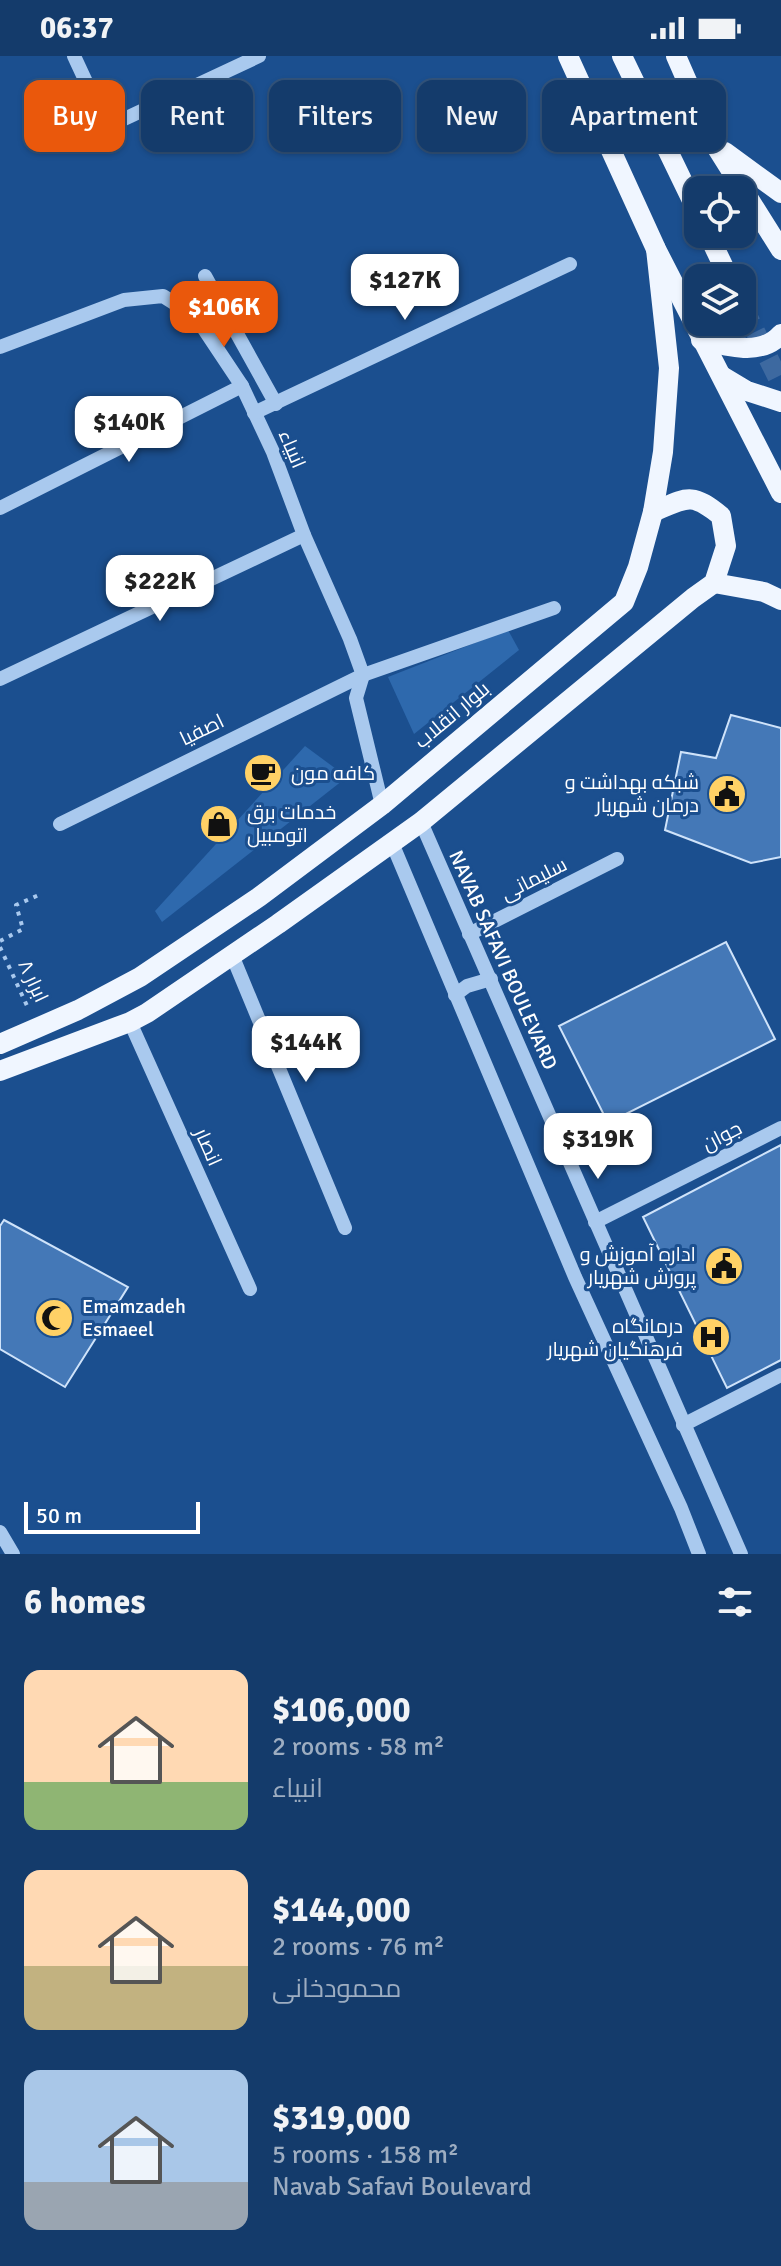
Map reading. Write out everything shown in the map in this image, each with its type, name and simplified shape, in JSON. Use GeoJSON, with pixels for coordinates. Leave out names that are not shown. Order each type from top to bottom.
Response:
{"type":"FeatureCollection","features":[{"type":"Feature","properties":{"kind":"main road"},"geometry":{"type":"LineString","coordinates":[[568,56],[656,249],[781,493]]}},
{"type":"Feature","properties":{"kind":"main road"},"geometry":{"type":"LineString","coordinates":[[622,56],[684,184]]}},
{"type":"Feature","properties":{"kind":"main road"},"geometry":{"type":"LineString","coordinates":[[676,56],[687,80]]}},
{"type":"Feature","properties":{"kind":"main road"},"geometry":{"type":"LineString","coordinates":[[719,152],[781,250]]}},
{"type":"Feature","properties":{"kind":"main road"},"geometry":{"type":"LineString","coordinates":[[725,152],[781,193]]}},
{"type":"Feature","properties":{"kind":"main road","name":"بلوار انقلاب"},"geometry":{"type":"LineString","coordinates":[[0,1044],[78,1010],[140,977],[259,897],[382,805],[624,602],[638,567],[653,512],[663,452],[669,368],[656,249]]}},
{"type":"Feature","properties":{"kind":"main road"},"geometry":{"type":"LineString","coordinates":[[701,340],[738,348],[755,347],[776,340],[781,334]]}},
{"type":"Feature","properties":{"kind":"main road"},"geometry":{"type":"LineString","coordinates":[[722,376],[747,391],[781,402]]}},
{"type":"Feature","properties":{"kind":"main road"},"geometry":{"type":"LineString","coordinates":[[0,1071],[130,1022],[232,955],[421,822],[714,583],[726,546],[721,516],[704,502],[686,498],[653,512]]}},
{"type":"Feature","properties":{"kind":"main road"},"geometry":{"type":"LineString","coordinates":[[714,583],[764,592],[781,600]]}},
{"type":"Feature","properties":{"kind":"street"},"geometry":{"type":"LineString","coordinates":[[74,56],[107,127],[259,56]]}},
{"type":"Feature","properties":{"kind":"street"},"geometry":{"type":"LineString","coordinates":[[254,413],[570,264]]}},
{"type":"Feature","properties":{"kind":"street"},"geometry":{"type":"LineString","coordinates":[[205,276],[276,404]]}},
{"type":"Feature","properties":{"kind":"street","name":"انبیاء"},"geometry":{"type":"LineString","coordinates":[[0,347],[124,300],[163,296],[196,317],[242,386],[273,452],[363,675],[356,698],[382,805]]}},
{"type":"Feature","properties":{"kind":"street"},"geometry":{"type":"LineString","coordinates":[[0,508],[242,386]]}},
{"type":"Feature","properties":{"kind":"street"},"geometry":{"type":"LineString","coordinates":[[0,679],[304,535]]}},
{"type":"Feature","properties":{"kind":"street","name":"اصفیا"},"geometry":{"type":"LineString","coordinates":[[60,824],[363,675],[554,608]]}},
{"type":"Feature","properties":{"kind":"street","name":"NAVAB SAFAVI BOULEVARD"},"geometry":{"type":"LineString","coordinates":[[421,822],[741,1554]]}},
{"type":"Feature","properties":{"kind":"street"},"geometry":{"type":"LineString","coordinates":[[392,843],[575,1277],[681,1508],[696,1553]]}},
{"type":"Feature","properties":{"kind":"street","name":"سلیمانی"},"geometry":{"type":"LineString","coordinates":[[469,934],[617,859]]}},
{"type":"Feature","properties":{"kind":"street"},"geometry":{"type":"LineString","coordinates":[[232,955],[345,1228]]}},
{"type":"Feature","properties":{"kind":"street"},"geometry":{"type":"LineString","coordinates":[[455,995],[467,986],[491,979]]}},
{"type":"Feature","properties":{"kind":"street","name":"انصار"},"geometry":{"type":"LineString","coordinates":[[130,1022],[250,1289]]}},
{"type":"Feature","properties":{"kind":"street","name":"جوان"},"geometry":{"type":"LineString","coordinates":[[595,1222],[781,1128]]}},
{"type":"Feature","properties":{"kind":"street"},"geometry":{"type":"LineString","coordinates":[[683,1425],[781,1375]]}},
{"type":"Feature","properties":{"kind":"street"},"geometry":{"type":"LineString","coordinates":[[0,1532],[13,1554]]}},
{"type":"Feature","properties":{"kind":"path","name":"ابرار ۸"},"geometry":{"type":"LineString","coordinates":[[38,1028],[0,944],[23,929],[16,905],[41,894]]}},
{"type":"Feature","properties":{"kind":"shaded area"},"geometry":{"type":"Polygon","coordinates":[[[508,630],[519,650],[414,734],[388,677],[508,630]]]}},
{"type":"Feature","properties":{"kind":"shaded area"},"geometry":{"type":"Polygon","coordinates":[[[305,746],[347,777],[162,922],[155,911],[305,746]]]}},
{"type":"Feature","properties":{"kind":"building","name":"شبکه بهداشت و درمان شهریار"},"geometry":{"type":"Polygon","coordinates":[[[731,715],[781,728],[781,857],[751,863],[665,830],[681,752],[716,758],[731,715]]]}},
{"type":"Feature","properties":{"kind":"building"},"geometry":{"type":"Polygon","coordinates":[[[726,942],[775,1039],[608,1123],[559,1026],[726,942]]]}},
{"type":"Feature","properties":{"kind":"building","name":"اداره آموزش و پرورش شهریار"},"geometry":{"type":"Polygon","coordinates":[[[781,1145],[781,1360],[727,1388],[643,1217],[781,1145]]]}},
{"type":"Feature","properties":{"kind":"building","name":"Emamzadeh Esmaeel"},"geometry":{"type":"Polygon","coordinates":[[[4,1220],[128,1287],[65,1387],[0,1349],[0,1226],[4,1220]]]}},
{"type":"Feature","properties":{"kind":"tunnel"},"geometry":{"type":"LineString","coordinates":[[756,333],[781,384]]}},
{"type":"Feature","properties":{"kind":"place","name":"کافه مون"},"geometry":{"type":"Point","coordinates":[263,773]}},
{"type":"Feature","properties":{"kind":"place","name":"شبکه بهداشت و درمان شهریار"},"geometry":{"type":"Point","coordinates":[727,794]}},
{"type":"Feature","properties":{"kind":"place","name":"خدمات برق اتومبیل"},"geometry":{"type":"Point","coordinates":[219,824]}},
{"type":"Feature","properties":{"kind":"place","name":"اداره آموزش و پرورش شهریار"},"geometry":{"type":"Point","coordinates":[724,1266]}},
{"type":"Feature","properties":{"kind":"place","name":"Emamzadeh Esmaeel"},"geometry":{"type":"Point","coordinates":[54,1318]}},
{"type":"Feature","properties":{"kind":"place","name":"درمانگاه فرهنگیان شهریار"},"geometry":{"type":"Point","coordinates":[711,1337]}}]}
